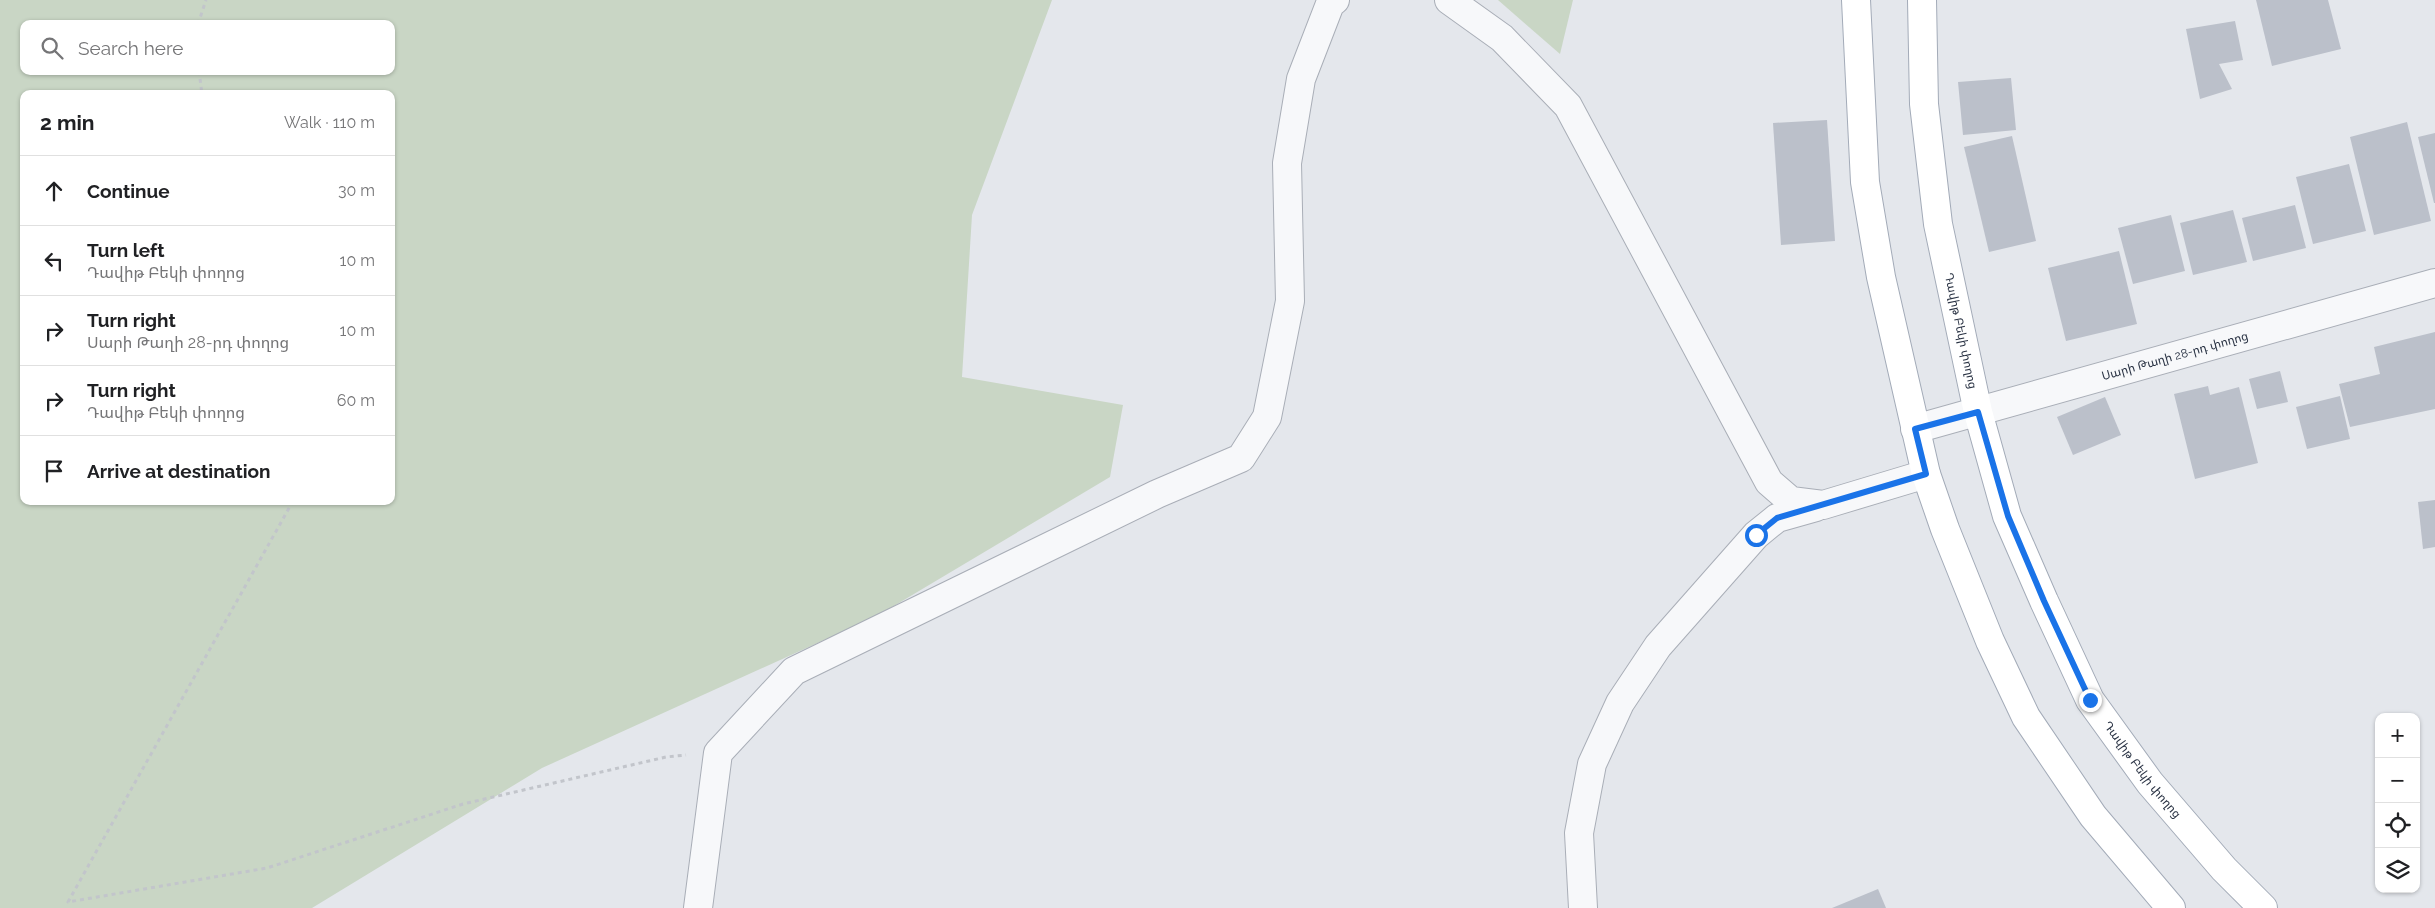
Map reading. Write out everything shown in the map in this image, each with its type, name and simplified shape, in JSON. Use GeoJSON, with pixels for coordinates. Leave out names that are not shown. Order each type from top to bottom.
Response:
{"type":"FeatureCollection","features":[{"type":"Feature","properties":{"kind":"main road"},"geometry":{"type":"LineString","coordinates":[[1856,0],[1865,182],[1881,277],[1915,429],[1926,474],[1945,529],[1990,641],[2026,717],[2093,816],[2171,908]]}},
{"type":"Feature","properties":{"kind":"main road","name":"Դավիթ Բեկի փողոց"},"geometry":{"type":"LineString","coordinates":[[1922,0],[1924,104],[1938,224],[1978,412],[2008,516],[2044,601],[2090,700],[2150,783],[2224,870],[2263,908]]}},
{"type":"Feature","properties":{"kind":"street"},"geometry":{"type":"LineString","coordinates":[[698,908],[718,753],[794,671],[1157,494],[1241,458],[1268,417],[1290,301],[1287,164],[1301,79],[1330,4],[1335,0]]}},
{"type":"Feature","properties":{"kind":"street"},"geometry":{"type":"LineString","coordinates":[[1449,0],[1502,38],[1568,106],[1769,482],[1791,501],[1822,505]]}},
{"type":"Feature","properties":{"kind":"street","name":"Սարի Թաղի 28-րդ փողոց"},"geometry":{"type":"LineString","coordinates":[[1915,429],[2435,283]]}},
{"type":"Feature","properties":{"kind":"street"},"geometry":{"type":"LineString","coordinates":[[1583,908],[1579,833],[1592,764],[1620,703],[1658,646],[1756,535],[1777,518],[1926,474]]}},
{"type":"Feature","properties":{"kind":"path"},"geometry":{"type":"LineString","coordinates":[[199,20],[206,0]]}},
{"type":"Feature","properties":{"kind":"path"},"geometry":{"type":"LineString","coordinates":[[200,75],[201,90]]}},
{"type":"Feature","properties":{"kind":"path"},"geometry":{"type":"LineString","coordinates":[[292,505],[68,902],[267,868],[463,804],[666,757],[718,753]]}},
{"type":"Feature","properties":{"kind":"green space"},"geometry":{"type":"Polygon","coordinates":[[[0,0],[1052,0],[972,215],[962,377],[1123,405],[1110,477],[877,616],[542,768],[312,908],[0,908],[0,0]]]}},
{"type":"Feature","properties":{"kind":"green space"},"geometry":{"type":"Polygon","coordinates":[[[1498,0],[1573,0],[1560,54],[1498,0]]]}},
{"type":"Feature","properties":{"kind":"building"},"geometry":{"type":"Polygon","coordinates":[[[2256,0],[2328,0],[2341,49],[2272,66],[2256,0]]]}},
{"type":"Feature","properties":{"kind":"building"},"geometry":{"type":"Polygon","coordinates":[[[2235,21],[2243,60],[2219,64],[2232,89],[2200,99],[2186,29],[2235,21]]]}},
{"type":"Feature","properties":{"kind":"building"},"geometry":{"type":"Polygon","coordinates":[[[2011,78],[2016,130],[1963,135],[1958,82],[2011,78]]]}},
{"type":"Feature","properties":{"kind":"building"},"geometry":{"type":"Polygon","coordinates":[[[1827,120],[1835,241],[1781,245],[1773,123],[1827,120]]]}},
{"type":"Feature","properties":{"kind":"building"},"geometry":{"type":"Polygon","coordinates":[[[2407,122],[2431,221],[2374,235],[2350,137],[2407,122]]]}},
{"type":"Feature","properties":{"kind":"building"},"geometry":{"type":"Polygon","coordinates":[[[2435,133],[2435,203],[2434,203],[2418,137],[2435,133]]]}},
{"type":"Feature","properties":{"kind":"building"},"geometry":{"type":"Polygon","coordinates":[[[2012,136],[2036,241],[1989,252],[1964,147],[2012,136]]]}},
{"type":"Feature","properties":{"kind":"building"},"geometry":{"type":"Polygon","coordinates":[[[2349,164],[2366,231],[2313,244],[2296,177],[2349,164]]]}},
{"type":"Feature","properties":{"kind":"building"},"geometry":{"type":"Polygon","coordinates":[[[2295,205],[2306,248],[2253,261],[2242,218],[2295,205]]]}},
{"type":"Feature","properties":{"kind":"building"},"geometry":{"type":"Polygon","coordinates":[[[2233,210],[2247,262],[2193,275],[2180,223],[2233,210]]]}},
{"type":"Feature","properties":{"kind":"building"},"geometry":{"type":"Polygon","coordinates":[[[2171,215],[2185,271],[2133,284],[2118,228],[2171,215]]]}},
{"type":"Feature","properties":{"kind":"building"},"geometry":{"type":"Polygon","coordinates":[[[2119,251],[2137,324],[2066,341],[2048,268],[2119,251]]]}},
{"type":"Feature","properties":{"kind":"building"},"geometry":{"type":"Polygon","coordinates":[[[2435,332],[2435,409],[2350,427],[2339,384],[2380,374],[2374,347],[2435,332]]]}},
{"type":"Feature","properties":{"kind":"building"},"geometry":{"type":"Polygon","coordinates":[[[2280,371],[2288,402],[2257,409],[2249,379],[2280,371]]]}},
{"type":"Feature","properties":{"kind":"building"},"geometry":{"type":"Polygon","coordinates":[[[2208,386],[2210,395],[2239,387],[2258,463],[2195,479],[2174,394],[2208,386]]]}},
{"type":"Feature","properties":{"kind":"building"},"geometry":{"type":"Polygon","coordinates":[[[2340,396],[2350,439],[2307,449],[2296,407],[2340,396]]]}},
{"type":"Feature","properties":{"kind":"building"},"geometry":{"type":"Polygon","coordinates":[[[2105,397],[2121,435],[2073,455],[2057,417],[2105,397]]]}},
{"type":"Feature","properties":{"kind":"building"},"geometry":{"type":"Polygon","coordinates":[[[2435,500],[2435,547],[2423,549],[2418,502],[2435,500]]]}},
{"type":"Feature","properties":{"kind":"building"},"geometry":{"type":"Polygon","coordinates":[[[1878,889],[1886,908],[1832,908],[1878,889]]]}},
{"type":"Feature","properties":{"kind":"route"},"geometry":{"type":"LineString","coordinates":[[1756,535],[1777,518],[1926,474],[1915,429],[1978,412],[2008,516],[2044,601],[2090,700]]}}]}
